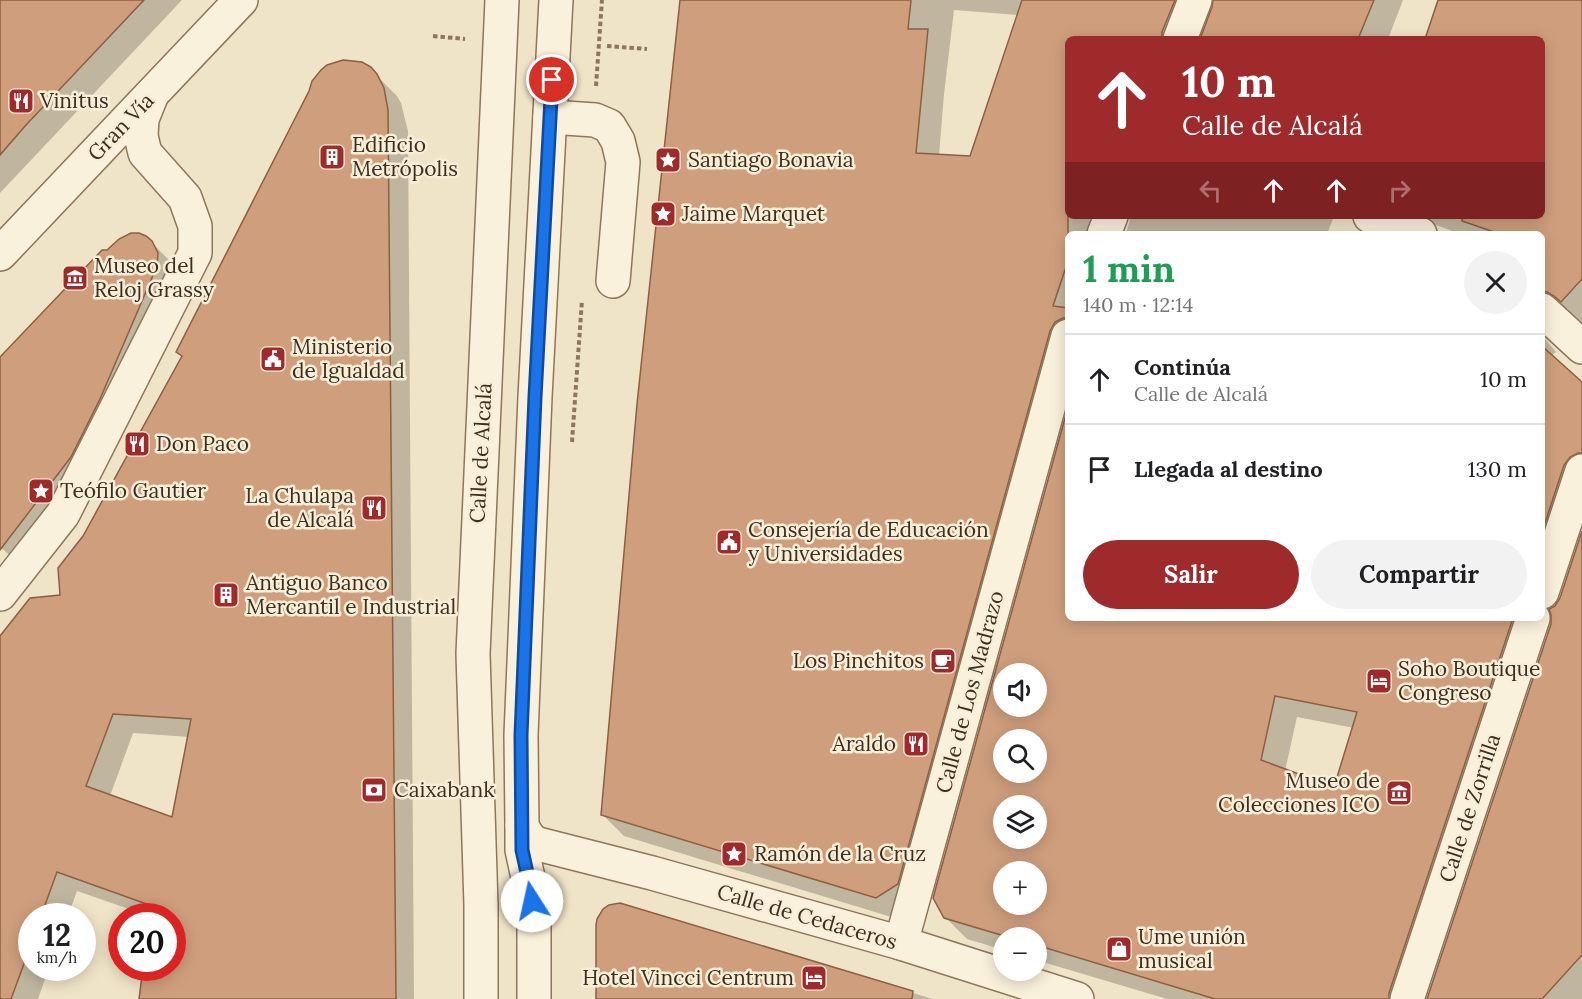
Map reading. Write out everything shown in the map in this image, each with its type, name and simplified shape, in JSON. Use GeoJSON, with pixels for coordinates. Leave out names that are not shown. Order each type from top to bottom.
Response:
{"type":"FeatureCollection","features":[{"type":"Feature","properties":{"kind":"street","name":"Gran Vía"},"geometry":{"type":"LineString","coordinates":[[0,254],[241,0]]}},
{"type":"Feature","properties":{"kind":"street","name":"Calle de Alcalá"},"geometry":{"type":"LineString","coordinates":[[481,999],[482,905],[472,654],[502,0]]}},
{"type":"Feature","properties":{"kind":"street"},"geometry":{"type":"LineString","coordinates":[[534,999],[534,919],[529,882],[534,842],[521,735],[535,397],[556,0]]}},
{"type":"Feature","properties":{"kind":"street"},"geometry":{"type":"LineString","coordinates":[[1181,36],[1195,0]]}},
{"type":"Feature","properties":{"kind":"street"},"geometry":{"type":"LineString","coordinates":[[0,594],[63,514],[195,253],[195,226],[185,198],[145,153],[141,136],[142,119],[152,94]]}},
{"type":"Feature","properties":{"kind":"street"},"geometry":{"type":"LineString","coordinates":[[550,117],[595,120],[609,126],[618,141],[623,162],[613,281]]}},
{"type":"Feature","properties":{"kind":"street"},"geometry":{"type":"LineString","coordinates":[[1378,219],[1412,231]]}},
{"type":"Feature","properties":{"kind":"street"},"geometry":{"type":"LineString","coordinates":[[1545,313],[1582,346]]}},
{"type":"Feature","properties":{"kind":"street","name":"Calle de Los Madrazo"},"geometry":{"type":"LineString","coordinates":[[901,943],[1065,347]]}},
{"type":"Feature","properties":{"kind":"street"},"geometry":{"type":"LineString","coordinates":[[1545,583],[1582,471]]}},
{"type":"Feature","properties":{"kind":"street","name":"Calle de Zorrilla"},"geometry":{"type":"LineString","coordinates":[[1407,999],[1532,621]]}},
{"type":"Feature","properties":{"kind":"street"},"geometry":{"type":"LineString","coordinates":[[477,796],[534,842]]}},
{"type":"Feature","properties":{"kind":"street","name":"Calle de Alcalá"},"geometry":{"type":"LineString","coordinates":[[482,905],[496,879],[534,842]]}},
{"type":"Feature","properties":{"kind":"street","name":"Calle de Cedaceros"},"geometry":{"type":"LineString","coordinates":[[534,842],[901,943],[1077,999]]}},
{"type":"Feature","properties":{"kind":"path"},"geometry":{"type":"LineString","coordinates":[[595,120],[602,0]]}},
{"type":"Feature","properties":{"kind":"path"},"geometry":{"type":"LineString","coordinates":[[433,36],[473,39]]}},
{"type":"Feature","properties":{"kind":"path"},"geometry":{"type":"LineString","coordinates":[[607,46],[647,49]]}},
{"type":"Feature","properties":{"kind":"path"},"geometry":{"type":"LineString","coordinates":[[572,449],[582,297]]}},
{"type":"Feature","properties":{"kind":"building"},"geometry":{"type":"Polygon","coordinates":[[[0,0],[144,0],[0,155],[0,0]]]}},
{"type":"Feature","properties":{"kind":"building"},"geometry":{"type":"Polygon","coordinates":[[[680,0],[911,0],[908,29],[928,29],[916,153],[970,156],[1022,0],[1175,0],[1162,36],[1065,36],[1065,219],[1068,219],[1068,231],[1065,231],[1065,270],[1053,306],[1065,308],[1065,318],[1055,322],[1050,331],[898,884],[876,898],[601,815],[637,404],[680,0]]]}},
{"type":"Feature","properties":{"kind":"building"},"geometry":{"type":"Polygon","coordinates":[[[1213,0],[1374,0],[1359,36],[1201,36],[1213,0]]]}},
{"type":"Feature","properties":{"kind":"building"},"geometry":{"type":"Polygon","coordinates":[[[1438,0],[1582,0],[1582,279],[1561,302],[1545,292],[1545,231],[1491,231],[1462,221],[1462,219],[1545,219],[1545,36],[1426,36],[1438,0]]]}},
{"type":"Feature","properties":{"kind":"building"},"geometry":{"type":"Polygon","coordinates":[[[343,60],[362,62],[371,67],[384,88],[388,110],[396,999],[139,999],[141,981],[186,981],[186,903],[144,903],[57,872],[46,903],[18,903],[18,980],[11,999],[0,999],[0,636],[30,598],[60,595],[58,568],[83,536],[182,356],[176,352],[309,91],[312,81],[327,65],[343,60]],[[113,714],[86,786],[172,817],[191,719],[113,714]]]}},
{"type":"Feature","properties":{"kind":"building"},"geometry":{"type":"Polygon","coordinates":[[[131,233],[139,233],[152,241],[158,253],[157,266],[100,399],[71,457],[0,550],[0,357],[102,250],[107,250],[119,239],[131,233]]]}},
{"type":"Feature","properties":{"kind":"building"},"geometry":{"type":"Polygon","coordinates":[[[1545,349],[1582,382],[1582,453],[1570,457],[1564,465],[1545,523],[1545,349]]]}},
{"type":"Feature","properties":{"kind":"building"},"geometry":{"type":"Polygon","coordinates":[[[1065,418],[1065,621],[1512,621],[1389,993],[1389,999],[1215,999],[1047,948],[1047,927],[993,927],[993,933],[944,918],[933,898],[993,680],[993,717],[1047,717],[1047,663],[998,663],[1065,418]],[[1275,696],[1261,760],[1334,787],[1357,712],[1275,696]]]}},
{"type":"Feature","properties":{"kind":"building"},"geometry":{"type":"Polygon","coordinates":[[[1582,531],[1582,955],[1542,999],[1427,999],[1551,624],[1549,609],[1555,606],[1560,598],[1582,531]]]}},
{"type":"Feature","properties":{"kind":"building"},"geometry":{"type":"Polygon","coordinates":[[[620,903],[913,991],[912,999],[596,999],[597,919],[603,909],[620,903]]]}},
{"type":"Feature","properties":{"kind":"place","name":"Vinitus"},"geometry":{"type":"Point","coordinates":[21,101]}},
{"type":"Feature","properties":{"kind":"place","name":"Edificio Metrópolis"},"geometry":{"type":"Point","coordinates":[332,157]}},
{"type":"Feature","properties":{"kind":"place","name":"Santiago Bonavia"},"geometry":{"type":"Point","coordinates":[668,160]}},
{"type":"Feature","properties":{"kind":"place","name":"Jaime Marquet"},"geometry":{"type":"Point","coordinates":[663,214]}},
{"type":"Feature","properties":{"kind":"place","name":"Museo del Reloj Grassy"},"geometry":{"type":"Point","coordinates":[75,278]}},
{"type":"Feature","properties":{"kind":"place","name":"Ministerio de Igualdad"},"geometry":{"type":"Point","coordinates":[273,359]}},
{"type":"Feature","properties":{"kind":"place","name":"Don Paco"},"geometry":{"type":"Point","coordinates":[137,444]}},
{"type":"Feature","properties":{"kind":"place","name":"Teófilo Gautier"},"geometry":{"type":"Point","coordinates":[41,491]}},
{"type":"Feature","properties":{"kind":"place","name":"La Chulapa de Alcalá"},"geometry":{"type":"Point","coordinates":[374,508]}},
{"type":"Feature","properties":{"kind":"place","name":"Consejería de Educación y Universidades"},"geometry":{"type":"Point","coordinates":[729,542]}},
{"type":"Feature","properties":{"kind":"place","name":"Antiguo Banco Mercantil e Industrial"},"geometry":{"type":"Point","coordinates":[226,595]}},
{"type":"Feature","properties":{"kind":"place","name":"Los Pinchitos"},"geometry":{"type":"Point","coordinates":[943,661]}},
{"type":"Feature","properties":{"kind":"place","name":"Soho Boutique Congreso"},"geometry":{"type":"Point","coordinates":[1379,681]}},
{"type":"Feature","properties":{"kind":"place","name":"Araldo"},"geometry":{"type":"Point","coordinates":[916,744]}},
{"type":"Feature","properties":{"kind":"place","name":"Caixabank"},"geometry":{"type":"Point","coordinates":[374,790]}},
{"type":"Feature","properties":{"kind":"place","name":"Museo de Colecciones ICO"},"geometry":{"type":"Point","coordinates":[1399,793]}},
{"type":"Feature","properties":{"kind":"place","name":"Ramón de la Cruz"},"geometry":{"type":"Point","coordinates":[734,854]}},
{"type":"Feature","properties":{"kind":"place","name":"Ume unión musical"},"geometry":{"type":"Point","coordinates":[1119,949]}},
{"type":"Feature","properties":{"kind":"place","name":"Hotel Vincci Centrum"},"geometry":{"type":"Point","coordinates":[814,978]}},
{"type":"Feature","properties":{"kind":"route"},"geometry":{"type":"LineString","coordinates":[[532,901],[522,850],[521,735],[535,397],[552,80]]}}]}
